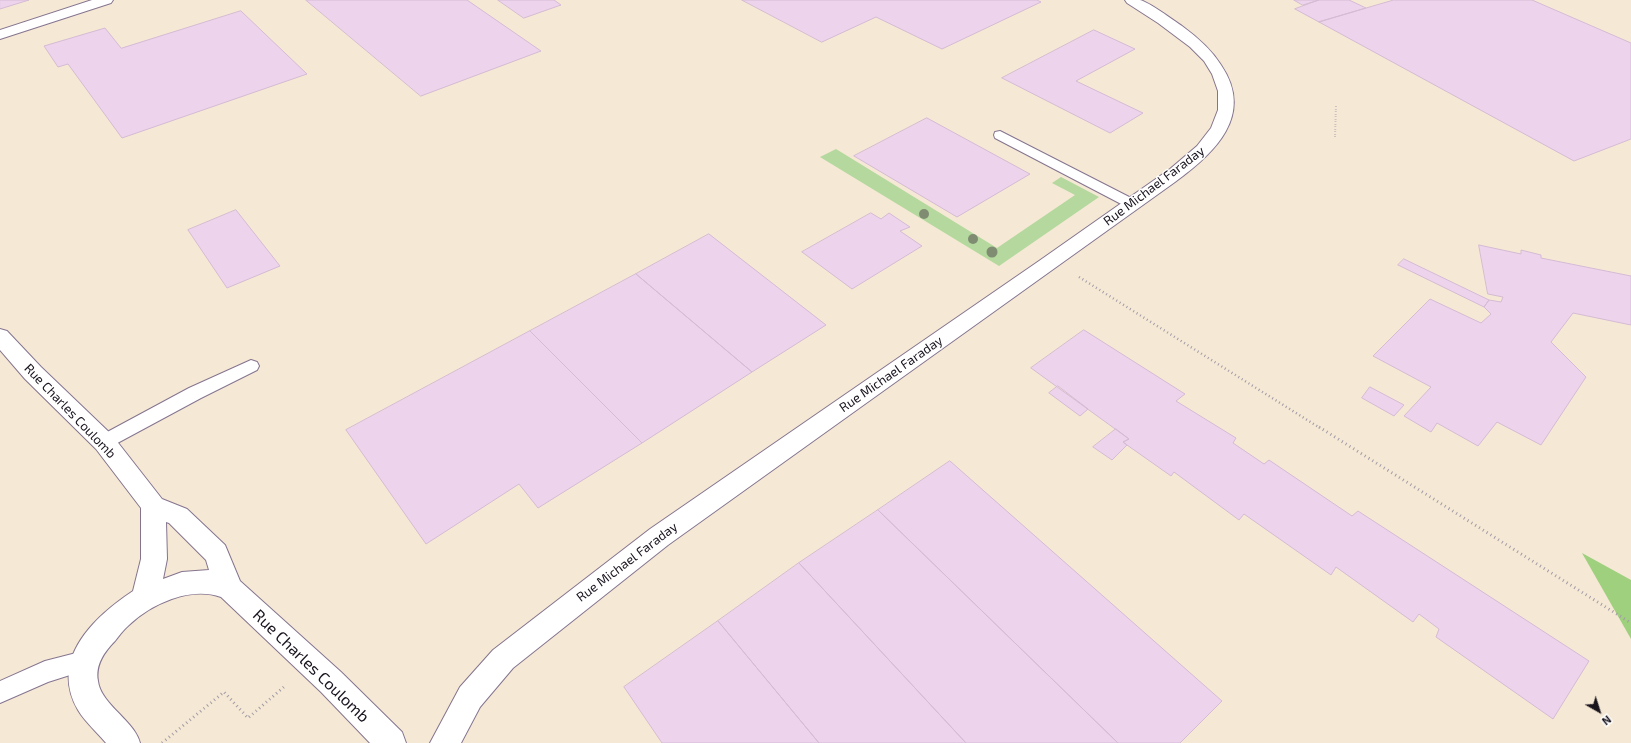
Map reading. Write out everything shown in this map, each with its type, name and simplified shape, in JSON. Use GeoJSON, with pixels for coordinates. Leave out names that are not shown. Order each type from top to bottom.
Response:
{"type":"FeatureCollection","features":[{"type":"Feature","properties":{"kind":"street"},"geometry":{"type":"LineString","coordinates":[[0,35],[106,0]]}},
{"type":"Feature","properties":{"kind":"street","name":"Rue Michael Faraday"},"geometry":{"type":"LineString","coordinates":[[445,743],[470,697],[503,660],[566,609],[658,537],[1053,261],[1188,164],[1207,146],[1220,126],[1226,108],[1224,87],[1219,76],[1204,53],[1186,35],[1132,0]]}},
{"type":"Feature","properties":{"kind":"street","name":"Rue Charles Coulomb"},"geometry":{"type":"LineString","coordinates":[[0,336],[33,373],[104,442],[153,506],[178,516],[216,553],[230,589]]}},
{"type":"Feature","properties":{"kind":"street"},"geometry":{"type":"LineString","coordinates":[[145,598],[154,559],[153,506]]}},
{"type":"Feature","properties":{"kind":"street","name":"Rue Charles Coulomb"},"geometry":{"type":"LineString","coordinates":[[84,661],[99,638],[119,616],[145,598],[182,584],[211,582],[230,589],[312,663],[390,743]]}},
{"type":"Feature","properties":{"kind":"street"},"geometry":{"type":"LineString","coordinates":[[84,661],[83,681],[89,700],[126,743]]}},
{"type":"Feature","properties":{"kind":"lane"},"geometry":{"type":"LineString","coordinates":[[1000,135],[1132,204]]}},
{"type":"Feature","properties":{"kind":"lane"},"geometry":{"type":"LineString","coordinates":[[104,442],[195,393],[251,366]]}},
{"type":"Feature","properties":{"kind":"lane"},"geometry":{"type":"LineString","coordinates":[[0,692],[45,672],[84,661]]}},
{"type":"Feature","properties":{"kind":"path"},"geometry":{"type":"LineString","coordinates":[[1335,137],[1336,105]]}},
{"type":"Feature","properties":{"kind":"path"},"geometry":{"type":"LineString","coordinates":[[1053,261],[1631,623]]}},
{"type":"Feature","properties":{"kind":"path"},"geometry":{"type":"LineString","coordinates":[[162,743],[224,692],[248,718],[312,663]]}},
{"type":"Feature","properties":{"kind":"shaded area"},"geometry":{"type":"Polygon","coordinates":[[[0,0],[1631,0],[1631,743],[0,743],[0,0]]]}},
{"type":"Feature","properties":{"kind":"green space"},"geometry":{"type":"Polygon","coordinates":[[[836,149],[997,248],[1075,195],[1052,183],[1061,177],[1099,197],[999,266],[820,157],[836,149]]]}},
{"type":"Feature","properties":{"kind":"green space"},"geometry":{"type":"Polygon","coordinates":[[[1582,553],[1631,580],[1631,639],[1582,553]]]}},
{"type":"Feature","properties":{"kind":"building"},"geometry":{"type":"Polygon","coordinates":[[[0,0],[29,0],[0,9],[0,0]]]}},
{"type":"Feature","properties":{"kind":"building"},"geometry":{"type":"Polygon","coordinates":[[[306,0],[467,0],[541,51],[421,96],[306,0]]]}},
{"type":"Feature","properties":{"kind":"building"},"geometry":{"type":"Polygon","coordinates":[[[498,0],[554,0],[561,5],[524,18],[498,0]]]}},
{"type":"Feature","properties":{"kind":"building"},"geometry":{"type":"Polygon","coordinates":[[[742,0],[1037,0],[1041,2],[942,49],[876,17],[822,42],[742,0]]]}},
{"type":"Feature","properties":{"kind":"building"},"geometry":{"type":"Polygon","coordinates":[[[1294,0],[1319,0],[1303,5],[1294,0]]]}},
{"type":"Feature","properties":{"kind":"building"},"geometry":{"type":"Polygon","coordinates":[[[1319,0],[1349,0],[1366,8],[1319,22],[1295,9],[1319,0]]]}},
{"type":"Feature","properties":{"kind":"building"},"geometry":{"type":"Polygon","coordinates":[[[1394,0],[1532,0],[1631,43],[1631,139],[1574,161],[1319,22],[1394,0]]]}},
{"type":"Feature","properties":{"kind":"building"},"geometry":{"type":"Polygon","coordinates":[[[241,11],[307,74],[122,138],[68,64],[58,67],[44,46],[105,28],[121,48],[241,11]]]}},
{"type":"Feature","properties":{"kind":"building"},"geometry":{"type":"Polygon","coordinates":[[[1094,30],[1135,49],[1076,81],[1143,113],[1110,133],[1002,78],[1094,30]]]}},
{"type":"Feature","properties":{"kind":"building"},"geometry":{"type":"Polygon","coordinates":[[[927,118],[1030,174],[957,217],[854,156],[927,118]]]}},
{"type":"Feature","properties":{"kind":"building"},"geometry":{"type":"Polygon","coordinates":[[[236,210],[280,266],[227,288],[188,230],[236,210]]]}},
{"type":"Feature","properties":{"kind":"building"},"geometry":{"type":"Polygon","coordinates":[[[871,213],[881,219],[889,213],[910,227],[900,231],[922,246],[852,289],[802,252],[871,213]]]}},
{"type":"Feature","properties":{"kind":"building"},"geometry":{"type":"Polygon","coordinates":[[[709,234],[826,325],[752,372],[636,274],[709,234]]]}},
{"type":"Feature","properties":{"kind":"building"},"geometry":{"type":"Polygon","coordinates":[[[1479,245],[1521,254],[1521,250],[1541,255],[1541,258],[1631,276],[1631,325],[1573,313],[1551,342],[1586,377],[1541,445],[1497,422],[1478,446],[1437,423],[1431,432],[1404,416],[1431,387],[1373,356],[1430,299],[1481,323],[1491,314],[1484,307],[1489,300],[1501,302],[1503,297],[1488,294],[1479,245]]]}},
{"type":"Feature","properties":{"kind":"building"},"geometry":{"type":"Polygon","coordinates":[[[1404,259],[1489,300],[1484,307],[1398,265],[1404,259]]]}},
{"type":"Feature","properties":{"kind":"building"},"geometry":{"type":"Polygon","coordinates":[[[636,274],[752,372],[642,443],[530,331],[636,274]]]}},
{"type":"Feature","properties":{"kind":"building"},"geometry":{"type":"Polygon","coordinates":[[[1084,330],[1185,394],[1176,401],[1236,438],[1233,443],[1264,464],[1269,460],[1352,516],[1358,511],[1589,661],[1553,719],[1436,637],[1439,629],[1419,614],[1413,622],[1336,567],[1331,575],[1244,514],[1239,520],[1174,472],[1171,476],[1127,445],[1123,442],[1129,439],[1031,368],[1084,330]]]}},
{"type":"Feature","properties":{"kind":"building"},"geometry":{"type":"Polygon","coordinates":[[[530,331],[642,443],[538,508],[519,484],[426,544],[346,430],[530,331]]]}},
{"type":"Feature","properties":{"kind":"building"},"geometry":{"type":"Polygon","coordinates":[[[1058,386],[1088,409],[1080,416],[1049,393],[1058,386]]]}},
{"type":"Feature","properties":{"kind":"building"},"geometry":{"type":"Polygon","coordinates":[[[1370,387],[1404,405],[1394,416],[1362,398],[1370,387]]]}},
{"type":"Feature","properties":{"kind":"building"},"geometry":{"type":"Polygon","coordinates":[[[1116,429],[1129,439],[1123,442],[1127,445],[1112,460],[1093,447],[1116,429]]]}},
{"type":"Feature","properties":{"kind":"building"},"geometry":{"type":"Polygon","coordinates":[[[950,461],[1222,701],[1180,743],[1118,743],[878,510],[950,461]]]}},
{"type":"Feature","properties":{"kind":"building"},"geometry":{"type":"Polygon","coordinates":[[[878,510],[1118,743],[966,743],[799,563],[878,510]]]}},
{"type":"Feature","properties":{"kind":"building"},"geometry":{"type":"Polygon","coordinates":[[[799,563],[966,743],[819,743],[718,621],[799,563]]]}},
{"type":"Feature","properties":{"kind":"building"},"geometry":{"type":"Polygon","coordinates":[[[718,621],[819,743],[662,743],[624,687],[718,621]]]}}]}
